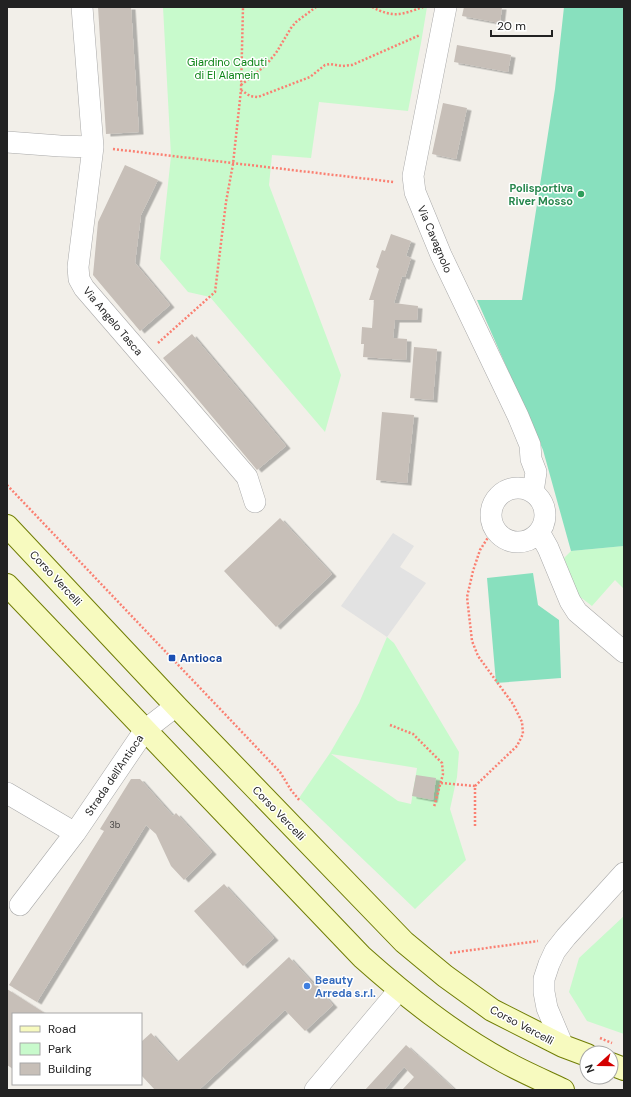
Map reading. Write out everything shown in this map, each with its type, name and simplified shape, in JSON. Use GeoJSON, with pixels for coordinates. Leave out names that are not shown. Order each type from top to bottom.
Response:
{"type":"FeatureCollection","features":[{"type":"Feature","properties":{"kind":"main road","name":"Corso Vercelli"},"geometry":{"type":"LineString","coordinates":[[7,526],[176,706],[404,942],[445,976],[492,1010],[563,1046],[579,1052]]}},
{"type":"Feature","properties":{"kind":"main road"},"geometry":{"type":"LineString","coordinates":[[7,585],[362,957],[399,990],[452,1030],[506,1062],[563,1090]]}},
{"type":"Feature","properties":{"kind":"street","name":"Via Angelo Tasca"},"geometry":{"type":"LineString","coordinates":[[82,7],[93,147],[78,266],[79,279],[84,288],[246,477],[255,502]]}},
{"type":"Feature","properties":{"kind":"street","name":"Via Cavagnolo"},"geometry":{"type":"LineString","coordinates":[[446,7],[413,176],[415,192],[441,255],[518,416],[530,445],[531,459],[526,464],[520,479],[524,490]]}},
{"type":"Feature","properties":{"kind":"street"},"geometry":{"type":"LineString","coordinates":[[7,142],[93,147]]}},
{"type":"Feature","properties":{"kind":"street"},"geometry":{"type":"LineString","coordinates":[[524,490],[540,499],[544,507],[545,516],[543,524],[539,532],[532,538],[515,542],[506,540],[499,535],[490,520],[490,511],[493,502],[502,493],[524,490]]}},
{"type":"Feature","properties":{"kind":"street"},"geometry":{"type":"LineString","coordinates":[[539,532],[548,548],[570,601],[578,612],[624,652]]}},
{"type":"Feature","properties":{"kind":"street","name":"Strada dell'Antioca"},"geometry":{"type":"LineString","coordinates":[[20,905],[75,833],[145,730],[176,706]]}},
{"type":"Feature","properties":{"kind":"street"},"geometry":{"type":"LineString","coordinates":[[7,793],[75,833]]}},
{"type":"Feature","properties":{"kind":"street"},"geometry":{"type":"LineString","coordinates":[[563,1046],[547,1008],[544,992],[544,979],[548,964],[554,951],[624,873]]}},
{"type":"Feature","properties":{"kind":"street"},"geometry":{"type":"LineString","coordinates":[[315,1090],[399,990]]}},
{"type":"Feature","properties":{"kind":"path"},"geometry":{"type":"LineString","coordinates":[[142,356],[215,292],[226,202],[233,164],[241,90],[243,7]]}},
{"type":"Feature","properties":{"kind":"path"},"geometry":{"type":"LineString","coordinates":[[241,85],[266,66],[276,54],[296,22],[316,7]]}},
{"type":"Feature","properties":{"kind":"path"},"geometry":{"type":"LineString","coordinates":[[372,7],[385,14],[392,15],[403,14],[423,7]]}},
{"type":"Feature","properties":{"kind":"path"},"geometry":{"type":"LineString","coordinates":[[241,90],[250,96],[258,97],[310,77],[325,65],[352,65],[422,34],[442,27]]}},
{"type":"Feature","properties":{"kind":"path"},"geometry":{"type":"LineString","coordinates":[[93,147],[414,184]]}},
{"type":"Feature","properties":{"kind":"path"},"geometry":{"type":"LineString","coordinates":[[7,485],[280,772],[301,803]]}},
{"type":"Feature","properties":{"kind":"path"},"geometry":{"type":"LineString","coordinates":[[475,826],[475,786],[517,746],[523,734],[522,722],[513,704],[478,656],[472,641],[468,597],[473,571],[480,550],[494,528]]}},
{"type":"Feature","properties":{"kind":"path"},"geometry":{"type":"LineString","coordinates":[[390,725],[413,734],[442,763],[443,774],[434,807]]}},
{"type":"Feature","properties":{"kind":"path"},"geometry":{"type":"LineString","coordinates":[[441,783],[475,786]]}},
{"type":"Feature","properties":{"kind":"path"},"geometry":{"type":"LineString","coordinates":[[450,953],[566,937]]}},
{"type":"Feature","properties":{"kind":"path"},"geometry":{"type":"LineString","coordinates":[[444,948],[455,956]]}},
{"type":"Feature","properties":{"kind":"green space","name":"Giardino Caduti di El Alamein"},"geometry":{"type":"Polygon","coordinates":[[[163,7],[427,7],[408,111],[319,102],[311,158],[272,155],[269,185],[341,375],[325,432],[210,297],[188,292],[160,259],[171,156],[163,7]]]}},
{"type":"Feature","properties":{"kind":"green space","name":"Polisportiva River Mosso"},"geometry":{"type":"Polygon","coordinates":[[[564,7],[624,7],[624,546],[571,551],[543,450],[477,300],[522,300],[555,89],[564,7]]]}},
{"type":"Feature","properties":{"kind":"green space"},"geometry":{"type":"Polygon","coordinates":[[[624,546],[624,589],[615,580],[592,606],[579,596],[564,558],[571,551],[624,546]]]}},
{"type":"Feature","properties":{"kind":"green space"},"geometry":{"type":"Polygon","coordinates":[[[533,573],[538,605],[559,620],[561,678],[496,683],[487,578],[533,573]]]}},
{"type":"Feature","properties":{"kind":"green space"},"geometry":{"type":"Polygon","coordinates":[[[387,637],[394,643],[459,752],[457,777],[450,809],[466,860],[415,909],[299,798],[330,753],[359,703],[387,637]],[[331,754],[398,801],[411,804],[417,768],[331,754]]]}},
{"type":"Feature","properties":{"kind":"green space"},"geometry":{"type":"Polygon","coordinates":[[[624,916],[624,1034],[587,1021],[569,992],[579,958],[624,916]]]}},
{"type":"Feature","properties":{"kind":"shaded area"},"geometry":{"type":"Polygon","coordinates":[[[393,533],[414,546],[400,567],[426,583],[387,637],[341,606],[393,533]]]}},
{"type":"Feature","properties":{"kind":"building"},"geometry":{"type":"Polygon","coordinates":[[[98,7],[131,7],[139,132],[106,134],[98,7]]]}},
{"type":"Feature","properties":{"kind":"building"},"geometry":{"type":"Polygon","coordinates":[[[464,7],[502,7],[500,23],[462,16],[464,7]]]}},
{"type":"Feature","properties":{"kind":"building"},"geometry":{"type":"Polygon","coordinates":[[[457,45],[511,55],[508,72],[454,62],[457,45]]]}},
{"type":"Feature","properties":{"kind":"building"},"geometry":{"type":"Polygon","coordinates":[[[443,103],[467,108],[456,159],[432,154],[443,103]]]}},
{"type":"Feature","properties":{"kind":"building"},"geometry":{"type":"Polygon","coordinates":[[[125,165],[158,180],[141,215],[135,263],[170,305],[140,331],[93,275],[98,222],[125,165]]]}},
{"type":"Feature","properties":{"kind":"building"},"geometry":{"type":"Polygon","coordinates":[[[391,234],[411,241],[406,256],[411,258],[405,277],[402,276],[394,303],[418,306],[417,320],[395,320],[393,338],[407,339],[406,360],[363,357],[364,344],[361,344],[362,327],[372,328],[374,300],[369,300],[379,269],[376,267],[382,250],[385,251],[391,234]]]}},
{"type":"Feature","properties":{"kind":"building"},"geometry":{"type":"Polygon","coordinates":[[[192,334],[286,446],[257,470],[163,358],[192,334]]]}},
{"type":"Feature","properties":{"kind":"building"},"geometry":{"type":"Polygon","coordinates":[[[414,347],[437,349],[433,400],[410,398],[414,347]]]}},
{"type":"Feature","properties":{"kind":"building"},"geometry":{"type":"Polygon","coordinates":[[[382,412],[414,415],[407,483],[376,480],[382,412]]]}},
{"type":"Feature","properties":{"kind":"building"},"geometry":{"type":"Polygon","coordinates":[[[280,518],[332,574],[276,627],[224,571],[280,518]]]}},
{"type":"Feature","properties":{"kind":"building"},"geometry":{"type":"Polygon","coordinates":[[[416,775],[436,778],[433,800],[412,796],[416,775]]]}},
{"type":"Feature","properties":{"kind":"building"},"geometry":{"type":"Polygon","coordinates":[[[131,779],[140,779],[173,816],[176,813],[212,852],[184,880],[171,866],[156,834],[146,825],[37,1002],[9,985],[104,831],[100,829],[131,779]]]}},
{"type":"Feature","properties":{"kind":"building"},"geometry":{"type":"Polygon","coordinates":[[[224,884],[274,938],[243,966],[194,911],[224,884]]]}},
{"type":"Feature","properties":{"kind":"building"},"geometry":{"type":"Polygon","coordinates":[[[289,957],[333,1005],[305,1031],[285,1010],[200,1089],[201,1090],[155,1090],[142,1076],[142,1041],[151,1033],[177,1062],[289,957]]]}},
{"type":"Feature","properties":{"kind":"building"},"geometry":{"type":"Polygon","coordinates":[[[7,989],[44,1013],[12,1013],[12,1068],[7,1065],[7,989]]]}},
{"type":"Feature","properties":{"kind":"building"},"geometry":{"type":"Polygon","coordinates":[[[406,1045],[455,1090],[402,1090],[414,1077],[404,1067],[384,1090],[365,1090],[406,1045]]]}},
{"type":"Feature","properties":{"kind":"place","name":"Polisportiva River Mosso"},"geometry":{"type":"Point","coordinates":[581,194]}},
{"type":"Feature","properties":{"kind":"place","name":"Antioca"},"geometry":{"type":"Point","coordinates":[172,658]}},
{"type":"Feature","properties":{"kind":"place","name":"Beauty Arreda s.r.l."},"geometry":{"type":"Point","coordinates":[307,986]}}]}
